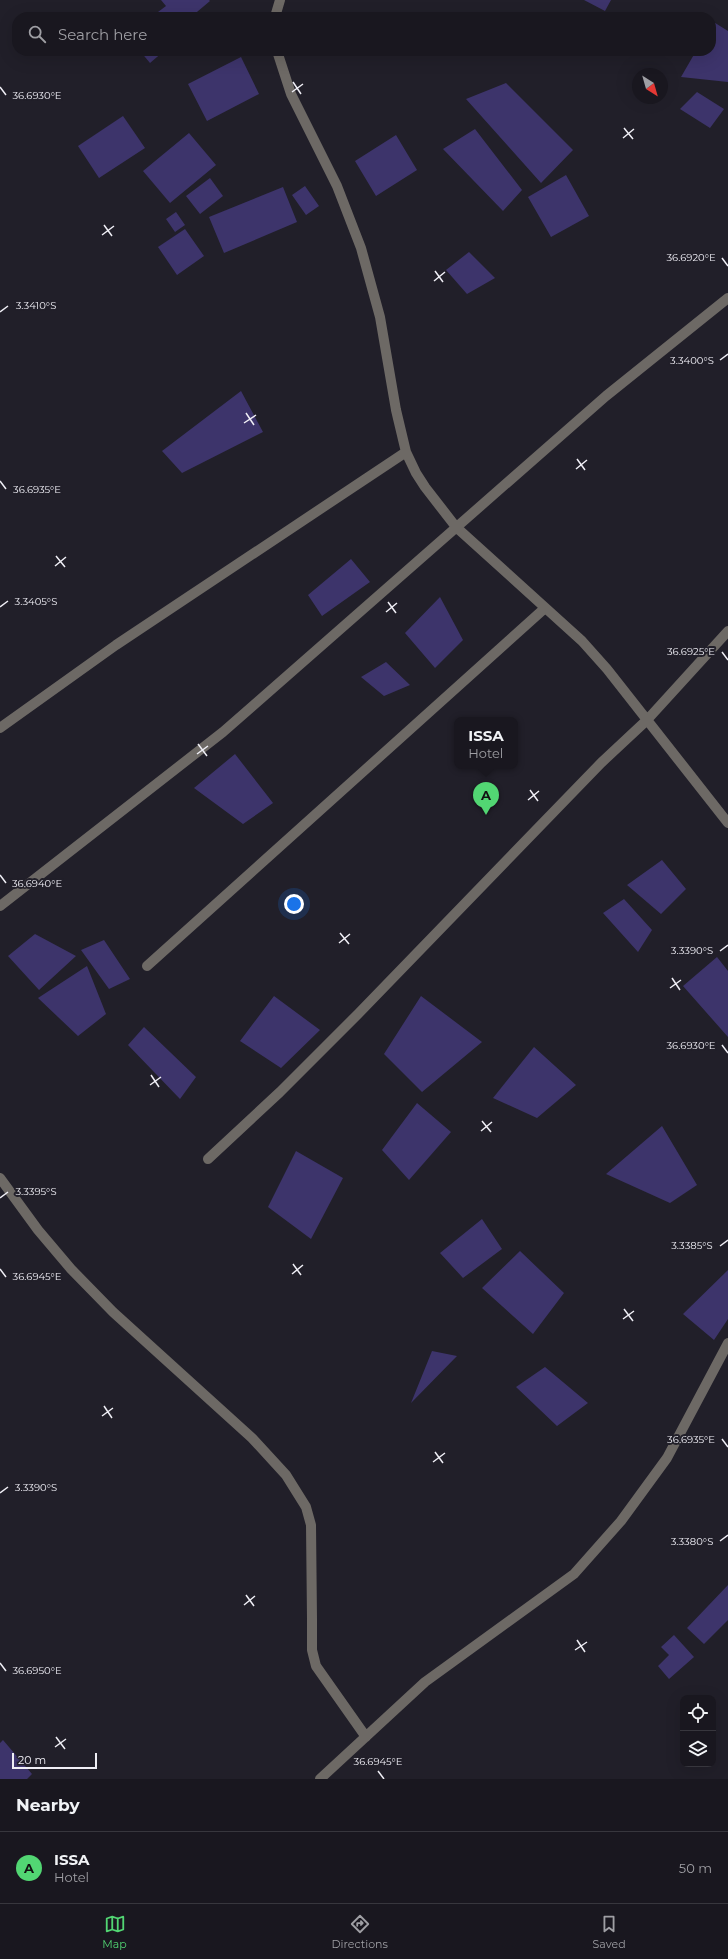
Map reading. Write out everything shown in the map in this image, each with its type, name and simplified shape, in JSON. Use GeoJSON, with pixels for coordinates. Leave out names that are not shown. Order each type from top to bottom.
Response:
{"type":"FeatureCollection","features":[{"type":"Feature","properties":{"kind":"street"},"geometry":{"type":"LineString","coordinates":[[276,12],[280,0]]}},
{"type":"Feature","properties":{"kind":"street"},"geometry":{"type":"LineString","coordinates":[[279,56],[291,94],[337,186],[361,248],[372,282],[380,317],[396,410],[406,452],[425,487],[456,528],[546,608],[592,652],[728,823]]}},
{"type":"Feature","properties":{"kind":"street"},"geometry":{"type":"LineString","coordinates":[[0,906],[223,732],[606,396],[728,298]]}},
{"type":"Feature","properties":{"kind":"street"},"geometry":{"type":"LineString","coordinates":[[0,728],[116,644],[406,452]]}},
{"type":"Feature","properties":{"kind":"street"},"geometry":{"type":"LineString","coordinates":[[147,966],[546,608]]}},
{"type":"Feature","properties":{"kind":"street"},"geometry":{"type":"LineString","coordinates":[[208,1159],[280,1092],[358,1014],[601,763],[647,720],[728,631]]}},
{"type":"Feature","properties":{"kind":"street"},"geometry":{"type":"LineString","coordinates":[[0,1178],[38,1230],[108,1307],[252,1438],[286,1475],[306,1507],[311,1525],[311,1634],[312,1650],[316,1666],[366,1737]]}},
{"type":"Feature","properties":{"kind":"street"},"geometry":{"type":"LineString","coordinates":[[320,1779],[425,1682],[574,1574],[621,1521],[667,1458],[728,1343]]}},
{"type":"Feature","properties":{"kind":"building"},"geometry":{"type":"Polygon","coordinates":[[[161,0],[210,1],[197,12],[158,12],[166,6],[161,0]]]}},
{"type":"Feature","properties":{"kind":"building"},"geometry":{"type":"Polygon","coordinates":[[[584,0],[611,0],[605,11],[584,0]]]}},
{"type":"Feature","properties":{"kind":"building"},"geometry":{"type":"Polygon","coordinates":[[[716,24],[728,31],[728,82],[681,77],[693,56],[716,56],[716,24]]]}},
{"type":"Feature","properties":{"kind":"building"},"geometry":{"type":"Polygon","coordinates":[[[144,56],[158,56],[150,63],[144,56]]]}},
{"type":"Feature","properties":{"kind":"building"},"geometry":{"type":"Polygon","coordinates":[[[241,57],[259,94],[207,121],[188,84],[241,57]]]}},
{"type":"Feature","properties":{"kind":"building"},"geometry":{"type":"Polygon","coordinates":[[[506,83],[573,150],[541,183],[466,99],[506,83]]]}},
{"type":"Feature","properties":{"kind":"building"},"geometry":{"type":"Polygon","coordinates":[[[697,92],[724,109],[710,128],[680,109],[697,92]]]}},
{"type":"Feature","properties":{"kind":"building"},"geometry":{"type":"Polygon","coordinates":[[[123,116],[145,148],[99,178],[78,146],[123,116]]]}},
{"type":"Feature","properties":{"kind":"building"},"geometry":{"type":"Polygon","coordinates":[[[475,129],[522,190],[503,211],[443,149],[475,129]]]}},
{"type":"Feature","properties":{"kind":"building"},"geometry":{"type":"Polygon","coordinates":[[[189,133],[216,165],[170,203],[143,171],[189,133]]]}},
{"type":"Feature","properties":{"kind":"building"},"geometry":{"type":"Polygon","coordinates":[[[396,135],[417,170],[376,196],[355,161],[396,135]]]}},
{"type":"Feature","properties":{"kind":"building"},"geometry":{"type":"Polygon","coordinates":[[[566,175],[589,216],[551,237],[528,197],[566,175]]]}},
{"type":"Feature","properties":{"kind":"building"},"geometry":{"type":"Polygon","coordinates":[[[210,178],[223,196],[200,214],[186,196],[210,178]]]}},
{"type":"Feature","properties":{"kind":"building"},"geometry":{"type":"Polygon","coordinates":[[[305,186],[319,206],[306,215],[292,195],[305,186]]]}},
{"type":"Feature","properties":{"kind":"building"},"geometry":{"type":"Polygon","coordinates":[[[283,187],[297,222],[224,253],[209,217],[283,187]]]}},
{"type":"Feature","properties":{"kind":"building"},"geometry":{"type":"Polygon","coordinates":[[[176,212],[185,225],[175,232],[166,219],[176,212]]]}},
{"type":"Feature","properties":{"kind":"building"},"geometry":{"type":"Polygon","coordinates":[[[185,229],[204,256],[177,275],[158,247],[185,229]]]}},
{"type":"Feature","properties":{"kind":"building"},"geometry":{"type":"Polygon","coordinates":[[[469,252],[495,278],[467,294],[446,270],[469,252]]]}},
{"type":"Feature","properties":{"kind":"building"},"geometry":{"type":"Polygon","coordinates":[[[241,391],[263,432],[182,473],[162,451],[241,391]]]}},
{"type":"Feature","properties":{"kind":"building"},"geometry":{"type":"Polygon","coordinates":[[[351,559],[370,582],[322,616],[308,595],[351,559]]]}},
{"type":"Feature","properties":{"kind":"building"},"geometry":{"type":"Polygon","coordinates":[[[440,597],[463,640],[435,668],[405,633],[440,597]]]}},
{"type":"Feature","properties":{"kind":"building"},"geometry":{"type":"Polygon","coordinates":[[[386,662],[410,685],[384,696],[361,677],[386,662]]]}},
{"type":"Feature","properties":{"kind":"building"},"geometry":{"type":"Polygon","coordinates":[[[235,754],[273,803],[243,824],[194,788],[235,754]]]}},
{"type":"Feature","properties":{"kind":"building"},"geometry":{"type":"Polygon","coordinates":[[[662,860],[686,889],[661,914],[627,885],[662,860]]]}},
{"type":"Feature","properties":{"kind":"building"},"geometry":{"type":"Polygon","coordinates":[[[624,899],[652,930],[638,952],[603,913],[624,899]]]}},
{"type":"Feature","properties":{"kind":"building"},"geometry":{"type":"Polygon","coordinates":[[[35,934],[76,956],[39,990],[8,956],[35,934]]]}},
{"type":"Feature","properties":{"kind":"building"},"geometry":{"type":"Polygon","coordinates":[[[104,940],[130,979],[109,989],[81,950],[104,940]]]}},
{"type":"Feature","properties":{"kind":"building"},"geometry":{"type":"Polygon","coordinates":[[[717,957],[728,971],[728,1037],[683,986],[717,957]]]}},
{"type":"Feature","properties":{"kind":"building"},"geometry":{"type":"Polygon","coordinates":[[[87,966],[106,1014],[78,1036],[38,998],[87,966]]]}},
{"type":"Feature","properties":{"kind":"building"},"geometry":{"type":"Polygon","coordinates":[[[274,996],[320,1030],[281,1068],[240,1041],[274,996]]]}},
{"type":"Feature","properties":{"kind":"building"},"geometry":{"type":"Polygon","coordinates":[[[421,996],[482,1042],[422,1092],[384,1054],[421,996]]]}},
{"type":"Feature","properties":{"kind":"building"},"geometry":{"type":"Polygon","coordinates":[[[144,1027],[196,1077],[180,1099],[128,1045],[144,1027]]]}},
{"type":"Feature","properties":{"kind":"building"},"geometry":{"type":"Polygon","coordinates":[[[534,1047],[576,1085],[537,1118],[493,1098],[534,1047]]]}},
{"type":"Feature","properties":{"kind":"building"},"geometry":{"type":"Polygon","coordinates":[[[417,1103],[451,1132],[409,1180],[382,1150],[417,1103]]]}},
{"type":"Feature","properties":{"kind":"building"},"geometry":{"type":"Polygon","coordinates":[[[662,1126],[697,1185],[670,1203],[606,1174],[662,1126]]]}},
{"type":"Feature","properties":{"kind":"building"},"geometry":{"type":"Polygon","coordinates":[[[296,1151],[343,1178],[311,1239],[268,1207],[296,1151]]]}},
{"type":"Feature","properties":{"kind":"building"},"geometry":{"type":"Polygon","coordinates":[[[482,1219],[502,1249],[463,1278],[440,1253],[482,1219]]]}},
{"type":"Feature","properties":{"kind":"building"},"geometry":{"type":"Polygon","coordinates":[[[520,1251],[564,1293],[533,1334],[482,1288],[520,1251]]]}},
{"type":"Feature","properties":{"kind":"building"},"geometry":{"type":"Polygon","coordinates":[[[728,1270],[728,1319],[714,1340],[683,1314],[728,1270]]]}},
{"type":"Feature","properties":{"kind":"building"},"geometry":{"type":"Polygon","coordinates":[[[432,1351],[457,1356],[411,1403],[432,1351]]]}},
{"type":"Feature","properties":{"kind":"building"},"geometry":{"type":"Polygon","coordinates":[[[545,1367],[588,1403],[557,1426],[516,1387],[545,1367]]]}},
{"type":"Feature","properties":{"kind":"building"},"geometry":{"type":"Polygon","coordinates":[[[728,1585],[728,1620],[704,1644],[687,1628],[728,1585]]]}},
{"type":"Feature","properties":{"kind":"building"},"geometry":{"type":"Polygon","coordinates":[[[674,1635],[694,1657],[669,1679],[658,1666],[669,1655],[661,1647],[674,1635]]]}},
{"type":"Feature","properties":{"kind":"building"},"geometry":{"type":"Polygon","coordinates":[[[3,1740],[32,1774],[27,1779],[0,1779],[0,1743],[3,1740]]]}},
{"type":"Feature","properties":{"kind":"place","name":"ISSA"},"geometry":{"type":"Point","coordinates":[486,815]}}]}
